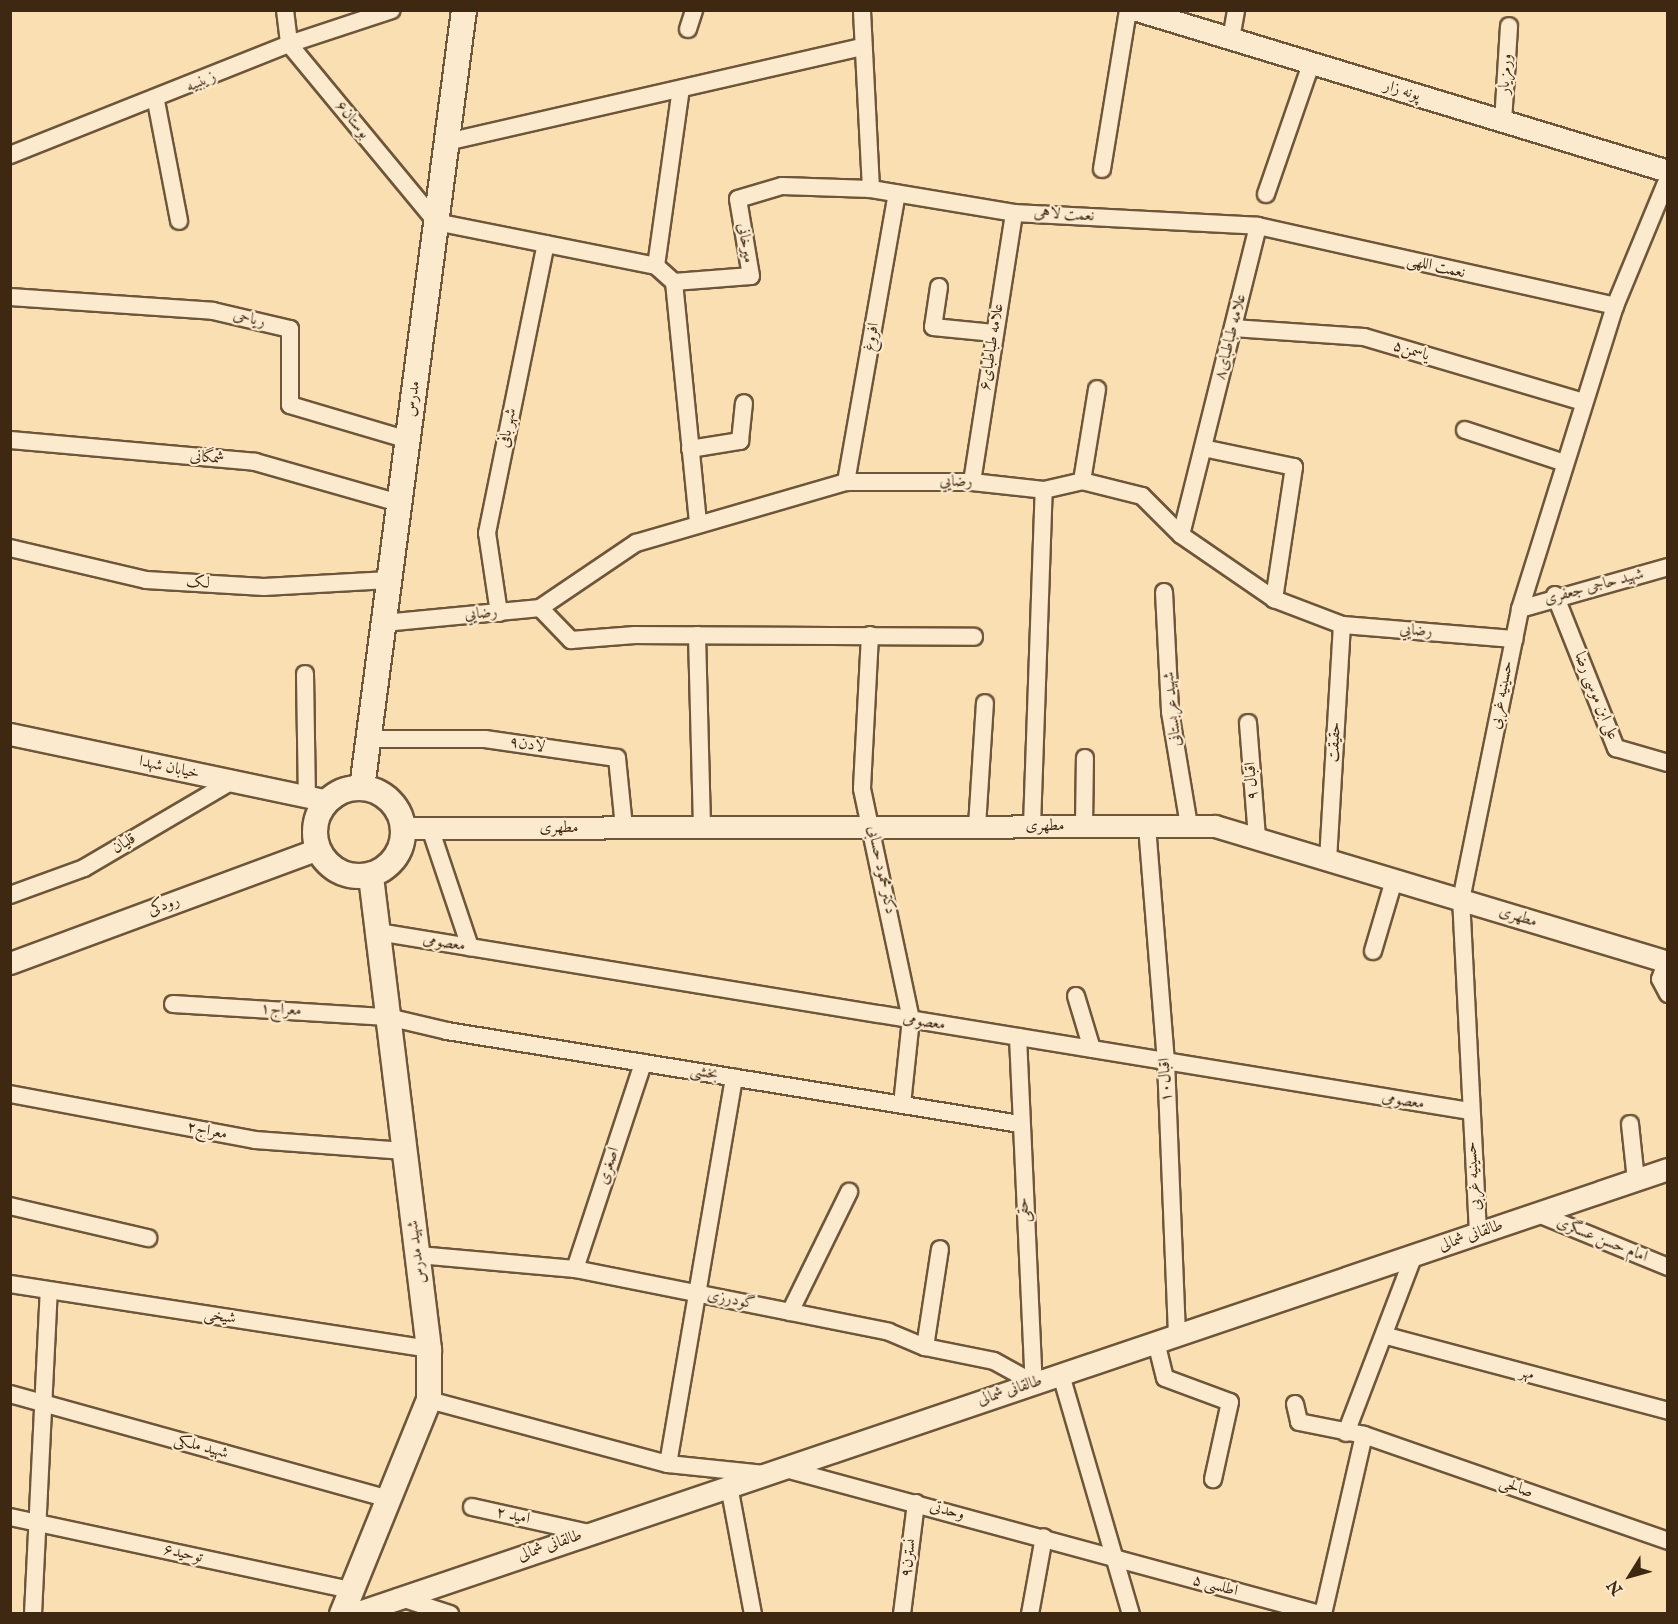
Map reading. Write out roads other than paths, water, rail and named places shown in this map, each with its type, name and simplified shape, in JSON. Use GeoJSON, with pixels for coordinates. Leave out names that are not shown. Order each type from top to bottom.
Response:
{"type":"FeatureCollection","features":[{"type":"Feature","properties":{"kind":"main road","name":"مدرس"},"geometry":{"type":"LineString","coordinates":[[362,788],[464,10]]}},
{"type":"Feature","properties":{"kind":"main road"},"geometry":{"type":"LineString","coordinates":[[362,788],[385,796],[403,828],[399,852],[371,875],[346,874],[318,849],[317,799],[362,788]]}},
{"type":"Feature","properties":{"kind":"main road","name":"شهید مدرس"},"geometry":{"type":"LineString","coordinates":[[342,1614],[354,1602],[429,1400],[429,1349],[371,875]]}},
{"type":"Feature","properties":{"kind":"street"},"geometry":{"type":"LineString","coordinates":[[285,10],[289,44]]}},
{"type":"Feature","properties":{"kind":"street","name":"زینبیه"},"geometry":{"type":"LineString","coordinates":[[10,155],[156,101],[289,44],[392,10]]}},
{"type":"Feature","properties":{"kind":"street"},"geometry":{"type":"LineString","coordinates":[[688,29],[694,10]]}},
{"type":"Feature","properties":{"kind":"street"},"geometry":{"type":"LineString","coordinates":[[862,10],[871,189]]}},
{"type":"Feature","properties":{"kind":"street"},"geometry":{"type":"LineString","coordinates":[[1102,170],[1128,10]]}},
{"type":"Feature","properties":{"kind":"street","name":"پونه زار"},"geometry":{"type":"LineString","coordinates":[[1137,10],[1668,171]]}},
{"type":"Feature","properties":{"kind":"street"},"geometry":{"type":"LineString","coordinates":[[1231,39],[1236,10]]}},
{"type":"Feature","properties":{"kind":"street","name":"ورمزیار"},"geometry":{"type":"LineString","coordinates":[[1503,122],[1509,26]]}},
{"type":"Feature","properties":{"kind":"street","name":"بوستان۶"},"geometry":{"type":"LineString","coordinates":[[289,44],[436,222]]}},
{"type":"Feature","properties":{"kind":"street"},"geometry":{"type":"LineString","coordinates":[[447,142],[863,47]]}},
{"type":"Feature","properties":{"kind":"street"},"geometry":{"type":"LineString","coordinates":[[1266,194],[1311,63]]}},
{"type":"Feature","properties":{"kind":"street"},"geometry":{"type":"LineString","coordinates":[[656,266],[681,89]]}},
{"type":"Feature","properties":{"kind":"street"},"geometry":{"type":"LineString","coordinates":[[156,101],[179,221]]}},
{"type":"Feature","properties":{"kind":"street","name":"حسینیه غربی"},"geometry":{"type":"LineString","coordinates":[[1478,1233],[1470,1112],[1461,900],[1520,609],[1583,402],[1615,306],[1668,178]]}},
{"type":"Feature","properties":{"kind":"street","name":"میرخانی"},"geometry":{"type":"LineString","coordinates":[[674,282],[751,276],[738,199],[782,186],[871,189]]}},
{"type":"Feature","properties":{"kind":"street","name":"نعمت لاهی"},"geometry":{"type":"LineString","coordinates":[[871,189],[1014,213],[1258,226]]}},
{"type":"Feature","properties":{"kind":"street","name":"افروغ"},"geometry":{"type":"LineString","coordinates":[[846,482],[897,193]]}},
{"type":"Feature","properties":{"kind":"street","name":"علامه طباطبای۶"},"geometry":{"type":"LineString","coordinates":[[972,482],[1014,213]]}},
{"type":"Feature","properties":{"kind":"street"},"geometry":{"type":"LineString","coordinates":[[436,222],[656,266],[674,282],[698,524]]}},
{"type":"Feature","properties":{"kind":"street","name":"نعمت اللهی"},"geometry":{"type":"LineString","coordinates":[[1258,226],[1615,306]]}},
{"type":"Feature","properties":{"kind":"street","name":"علامه طباطبای۸"},"geometry":{"type":"LineString","coordinates":[[1181,535],[1258,226]]}},
{"type":"Feature","properties":{"kind":"street","name":"شهر بافی"},"geometry":{"type":"LineString","coordinates":[[499,612],[487,533],[546,244]]}},
{"type":"Feature","properties":{"kind":"street"},"geometry":{"type":"LineString","coordinates":[[939,287],[933,327],[994,333]]}},
{"type":"Feature","properties":{"kind":"street","name":"ریاحی"},"geometry":{"type":"LineString","coordinates":[[10,297],[213,311],[290,329],[290,405],[408,440]]}},
{"type":"Feature","properties":{"kind":"street","name":"یاسمن۵"},"geometry":{"type":"LineString","coordinates":[[1233,328],[1364,337],[1583,402]]}},
{"type":"Feature","properties":{"kind":"street"},"geometry":{"type":"LineString","coordinates":[[1082,481],[1097,390]]}},
{"type":"Feature","properties":{"kind":"street"},"geometry":{"type":"LineString","coordinates":[[690,449],[740,441],[744,404]]}},
{"type":"Feature","properties":{"kind":"street"},"geometry":{"type":"LineString","coordinates":[[1465,430],[1565,463]]}},
{"type":"Feature","properties":{"kind":"street","name":"شمگانی"},"geometry":{"type":"LineString","coordinates":[[10,440],[255,462],[399,503]]}},
{"type":"Feature","properties":{"kind":"street"},"geometry":{"type":"LineString","coordinates":[[1203,448],[1294,467],[1274,599]]}},
{"type":"Feature","properties":{"kind":"street","name":"رضایي"},"geometry":{"type":"LineString","coordinates":[[384,623],[540,608],[636,543],[846,482],[972,482],[1044,490],[1082,481],[1142,496],[1181,535],[1274,599],[1342,625],[1514,639]]}},
{"type":"Feature","properties":{"kind":"street"},"geometry":{"type":"LineString","coordinates":[[1032,826],[1044,490]]}},
{"type":"Feature","properties":{"kind":"street","name":"لک"},"geometry":{"type":"LineString","coordinates":[[10,548],[146,580],[264,587],[389,580]]}},
{"type":"Feature","properties":{"kind":"street","name":"شهید حاجی جعفری"},"geometry":{"type":"LineString","coordinates":[[1520,609],[1555,595],[1668,567]]}},
{"type":"Feature","properties":{"kind":"street","name":"شهید عربستانی"},"geometry":{"type":"LineString","coordinates":[[1164,592],[1170,712],[1190,826]]}},
{"type":"Feature","properties":{"kind":"street","name":"علی ابن موسی رضا"},"geometry":{"type":"LineString","coordinates":[[1555,595],[1617,748],[1668,763]]}},
{"type":"Feature","properties":{"kind":"street"},"geometry":{"type":"LineString","coordinates":[[540,608],[572,640],[698,635],[974,637]]}},
{"type":"Feature","properties":{"kind":"street","name":"حقیقت"},"geometry":{"type":"LineString","coordinates":[[1328,860],[1342,625]]}},
{"type":"Feature","properties":{"kind":"street"},"geometry":{"type":"LineString","coordinates":[[698,635],[702,827]]}},
{"type":"Feature","properties":{"kind":"street","name":"دکتر محمود حسابی"},"geometry":{"type":"LineString","coordinates":[[870,635],[862,789],[873,827],[911,1019],[902,1105]]}},
{"type":"Feature","properties":{"kind":"street"},"geometry":{"type":"LineString","coordinates":[[305,674],[317,799]]}},
{"type":"Feature","properties":{"kind":"street"},"geometry":{"type":"LineString","coordinates":[[977,826],[985,703]]}},
{"type":"Feature","properties":{"kind":"street","name":"اقبال ۹"},"geometry":{"type":"LineString","coordinates":[[1248,723],[1257,838]]}},
{"type":"Feature","properties":{"kind":"street","name":"خیابان شهدا"},"geometry":{"type":"LineString","coordinates":[[10,734],[317,799]]}},
{"type":"Feature","properties":{"kind":"street","name":"لادن۹"},"geometry":{"type":"LineString","coordinates":[[368,739],[485,739],[617,758],[624,827]]}},
{"type":"Feature","properties":{"kind":"street"},"geometry":{"type":"LineString","coordinates":[[1084,826],[1085,758]]}},
{"type":"Feature","properties":{"kind":"street","name":"قلیان"},"geometry":{"type":"LineString","coordinates":[[10,895],[84,868],[232,781]]}},
{"type":"Feature","properties":{"kind":"street","name":"اقبال۱۰"},"geometry":{"type":"LineString","coordinates":[[1147,826],[1166,1061],[1178,1335]]}},
{"type":"Feature","properties":{"kind":"street","name":"مطهری"},"geometry":{"type":"LineString","coordinates":[[403,828],[1215,826],[1667,962]]}},
{"type":"Feature","properties":{"kind":"street"},"geometry":{"type":"LineString","coordinates":[[430,828],[470,947]]}},
{"type":"Feature","properties":{"kind":"street","name":"رودکی"},"geometry":{"type":"LineString","coordinates":[[10,963],[318,849]]}},
{"type":"Feature","properties":{"kind":"street"},"geometry":{"type":"LineString","coordinates":[[1373,951],[1394,880]]}},
{"type":"Feature","properties":{"kind":"street","name":"معصومی"},"geometry":{"type":"LineString","coordinates":[[378,932],[1470,1112]]}},
{"type":"Feature","properties":{"kind":"street"},"geometry":{"type":"LineString","coordinates":[[1667,962],[1660,980],[1668,994]]}},
{"type":"Feature","properties":{"kind":"street"},"geometry":{"type":"LineString","coordinates":[[1076,996],[1092,1049]]}},
{"type":"Feature","properties":{"kind":"street","name":"معراج۱"},"geometry":{"type":"LineString","coordinates":[[173,1004],[388,1017]]}},
{"type":"Feature","properties":{"kind":"street","name":"بخشی"},"geometry":{"type":"LineString","coordinates":[[388,1017],[643,1063],[1020,1124]]}},
{"type":"Feature","properties":{"kind":"street","name":"حقی"},"geometry":{"type":"LineString","coordinates":[[1018,1037],[1020,1124],[1034,1383]]}},
{"type":"Feature","properties":{"kind":"street","name":"اصغری"},"geometry":{"type":"LineString","coordinates":[[575,1269],[643,1063]]}},
{"type":"Feature","properties":{"kind":"street"},"geometry":{"type":"LineString","coordinates":[[668,1464],[701,1294],[734,1078]]}},
{"type":"Feature","properties":{"kind":"street","name":"معراج۲"},"geometry":{"type":"LineString","coordinates":[[10,1094],[255,1140],[405,1151]]}},
{"type":"Feature","properties":{"kind":"street"},"geometry":{"type":"LineString","coordinates":[[1630,1124],[1636,1180]]}},
{"type":"Feature","properties":{"kind":"street","name":"طالقانی شمالی"},"geometry":{"type":"LineString","coordinates":[[354,1602],[398,1597],[1668,1169]]}},
{"type":"Feature","properties":{"kind":"street"},"geometry":{"type":"LineString","coordinates":[[790,1312],[849,1192]]}},
{"type":"Feature","properties":{"kind":"street"},"geometry":{"type":"LineString","coordinates":[[10,1206],[148,1238]]}},
{"type":"Feature","properties":{"kind":"street","name":"امام حسن عسگری"},"geometry":{"type":"LineString","coordinates":[[1536,1213],[1668,1267]]}},
{"type":"Feature","properties":{"kind":"street"},"geometry":{"type":"LineString","coordinates":[[925,1347],[940,1249]]}},
{"type":"Feature","properties":{"kind":"street","name":"گودرزی"},"geometry":{"type":"LineString","coordinates":[[418,1255],[575,1269],[890,1332],[925,1347],[994,1361],[1034,1383]]}},
{"type":"Feature","properties":{"kind":"street"},"geometry":{"type":"LineString","coordinates":[[1346,1433],[1387,1336],[1414,1255]]}},
{"type":"Feature","properties":{"kind":"street","name":"شیخی"},"geometry":{"type":"LineString","coordinates":[[10,1284],[49,1292],[429,1349]]}},
{"type":"Feature","properties":{"kind":"street"},"geometry":{"type":"LineString","coordinates":[[33,1614],[49,1292]]}},
{"type":"Feature","properties":{"kind":"street","name":"مهر"},"geometry":{"type":"LineString","coordinates":[[1387,1336],[1668,1412]]}},
{"type":"Feature","properties":{"kind":"street"},"geometry":{"type":"LineString","coordinates":[[1156,1342],[1165,1378],[1230,1402],[1213,1479]]}},
{"type":"Feature","properties":{"kind":"street"},"geometry":{"type":"LineString","coordinates":[[1061,1375],[1111,1558],[1131,1614]]}},
{"type":"Feature","properties":{"kind":"street","name":"شهید ملکی"},"geometry":{"type":"LineString","coordinates":[[10,1394],[392,1500]]}},
{"type":"Feature","properties":{"kind":"street","name":"وحدتی"},"geometry":{"type":"LineString","coordinates":[[429,1400],[668,1464],[773,1471],[916,1503],[1044,1537],[1111,1558]]}},
{"type":"Feature","properties":{"kind":"street","name":"صالحی"},"geometry":{"type":"LineString","coordinates":[[1295,1404],[1299,1422],[1364,1435],[1668,1541]]}},
{"type":"Feature","properties":{"kind":"street"},"geometry":{"type":"LineString","coordinates":[[1322,1614],[1364,1435]]}},
{"type":"Feature","properties":{"kind":"street"},"geometry":{"type":"LineString","coordinates":[[729,1486],[753,1614]]}},
{"type":"Feature","properties":{"kind":"street","name":"نسترن۹"},"geometry":{"type":"LineString","coordinates":[[902,1614],[916,1503]]}},
{"type":"Feature","properties":{"kind":"street","name":"امید ۲"},"geometry":{"type":"LineString","coordinates":[[472,1507],[589,1533]]}},
{"type":"Feature","properties":{"kind":"street","name":"توحید۶"},"geometry":{"type":"LineString","coordinates":[[10,1516],[354,1602]]}},
{"type":"Feature","properties":{"kind":"street"},"geometry":{"type":"LineString","coordinates":[[1030,1614],[1044,1537]]}},
{"type":"Feature","properties":{"kind":"street","name":"اطلسی ۵"},"geometry":{"type":"LineString","coordinates":[[1111,1558],[1297,1611],[1322,1614]]}},
{"type":"Feature","properties":{"kind":"street"},"geometry":{"type":"LineString","coordinates":[[398,1597],[450,1614]]}}]}
